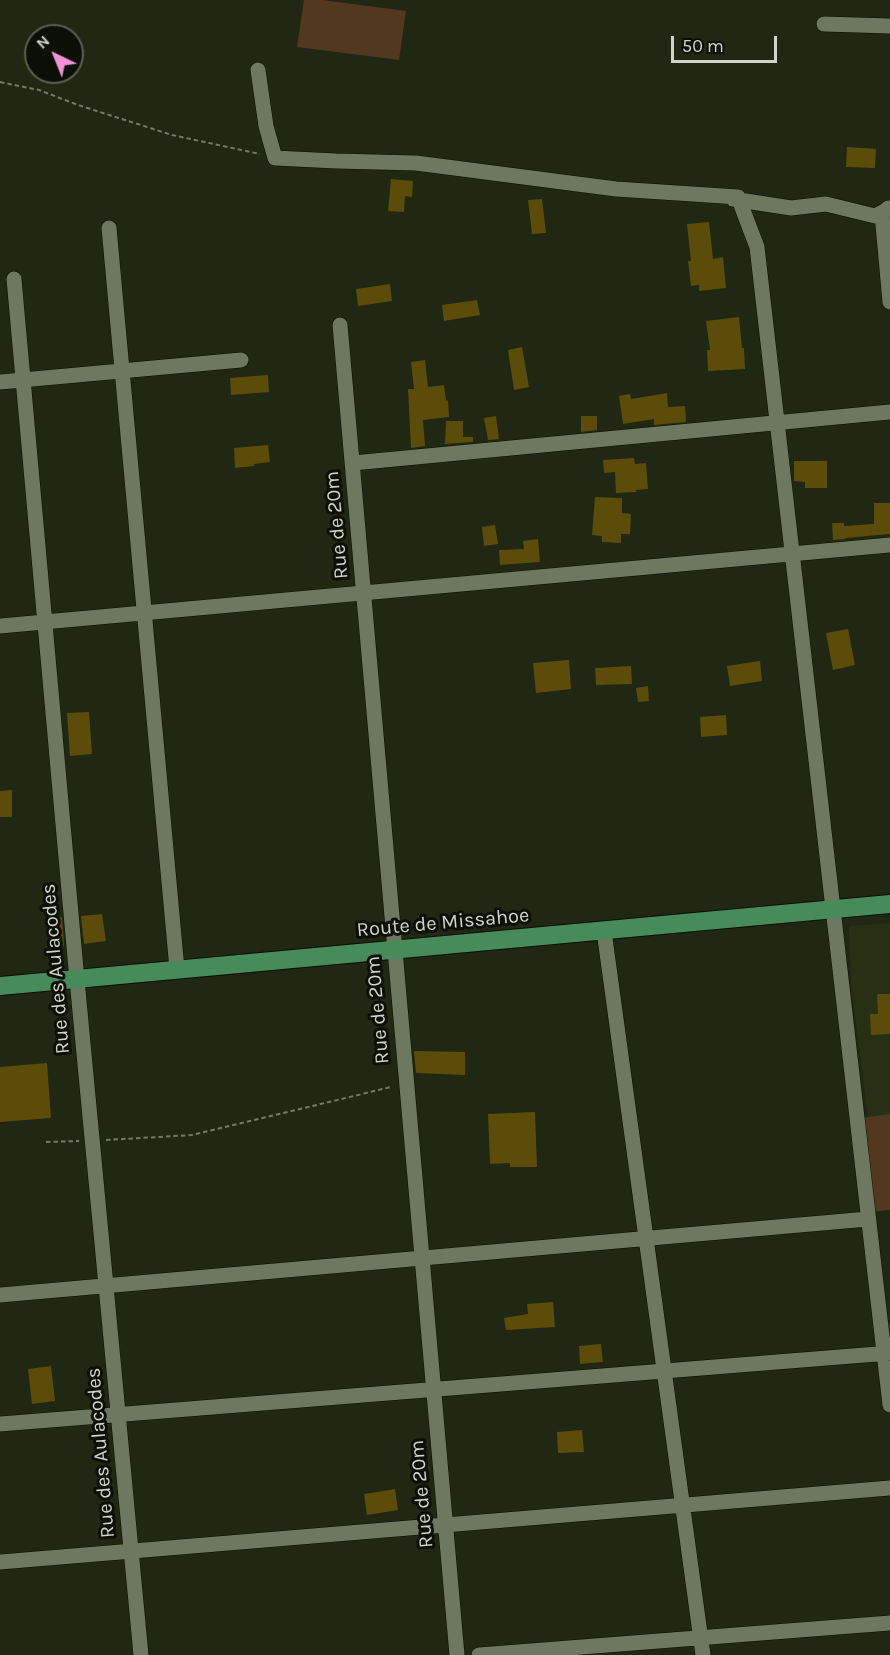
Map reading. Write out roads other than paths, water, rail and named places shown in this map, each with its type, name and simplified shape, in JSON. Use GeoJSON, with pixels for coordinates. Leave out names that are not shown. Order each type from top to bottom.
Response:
{"type":"FeatureCollection","features":[{"type":"Feature","properties":{"kind":"main road","name":"Route de Missahoe"},"geometry":{"type":"LineString","coordinates":[[0,986],[890,904]]}},
{"type":"Feature","properties":{"kind":"street"},"geometry":{"type":"LineString","coordinates":[[824,24],[890,26]]}},
{"type":"Feature","properties":{"kind":"street"},"geometry":{"type":"LineString","coordinates":[[258,70],[266,126],[275,158],[416,163],[616,189],[738,197],[757,248],[868,1219],[887,1353],[890,1404]]}},
{"type":"Feature","properties":{"kind":"street"},"geometry":{"type":"LineString","coordinates":[[456,162],[550,171],[791,208],[825,204],[875,216],[890,207]]}},
{"type":"Feature","properties":{"kind":"street"},"geometry":{"type":"LineString","coordinates":[[890,207],[882,213],[890,302]]}},
{"type":"Feature","properties":{"kind":"street"},"geometry":{"type":"LineString","coordinates":[[109,228],[177,969]]}},
{"type":"Feature","properties":{"kind":"street","name":"Rue des Aulacodes"},"geometry":{"type":"LineString","coordinates":[[14,279],[141,1655]]}},
{"type":"Feature","properties":{"kind":"street","name":"Rue de 20m"},"geometry":{"type":"LineString","coordinates":[[340,325],[457,1655]]}},
{"type":"Feature","properties":{"kind":"street"},"geometry":{"type":"LineString","coordinates":[[0,382],[241,360]]}},
{"type":"Feature","properties":{"kind":"street"},"geometry":{"type":"LineString","coordinates":[[353,463],[890,412]]}},
{"type":"Feature","properties":{"kind":"street"},"geometry":{"type":"LineString","coordinates":[[0,626],[890,545]]}},
{"type":"Feature","properties":{"kind":"street"},"geometry":{"type":"LineString","coordinates":[[604,932],[703,1655]]}},
{"type":"Feature","properties":{"kind":"street"},"geometry":{"type":"LineString","coordinates":[[0,1295],[868,1219]]}},
{"type":"Feature","properties":{"kind":"street"},"geometry":{"type":"LineString","coordinates":[[0,1424],[887,1353]]}},
{"type":"Feature","properties":{"kind":"street"},"geometry":{"type":"LineString","coordinates":[[0,1563],[890,1488]]}},
{"type":"Feature","properties":{"kind":"street"},"geometry":{"type":"LineString","coordinates":[[479,1655],[890,1623]]}}]}
